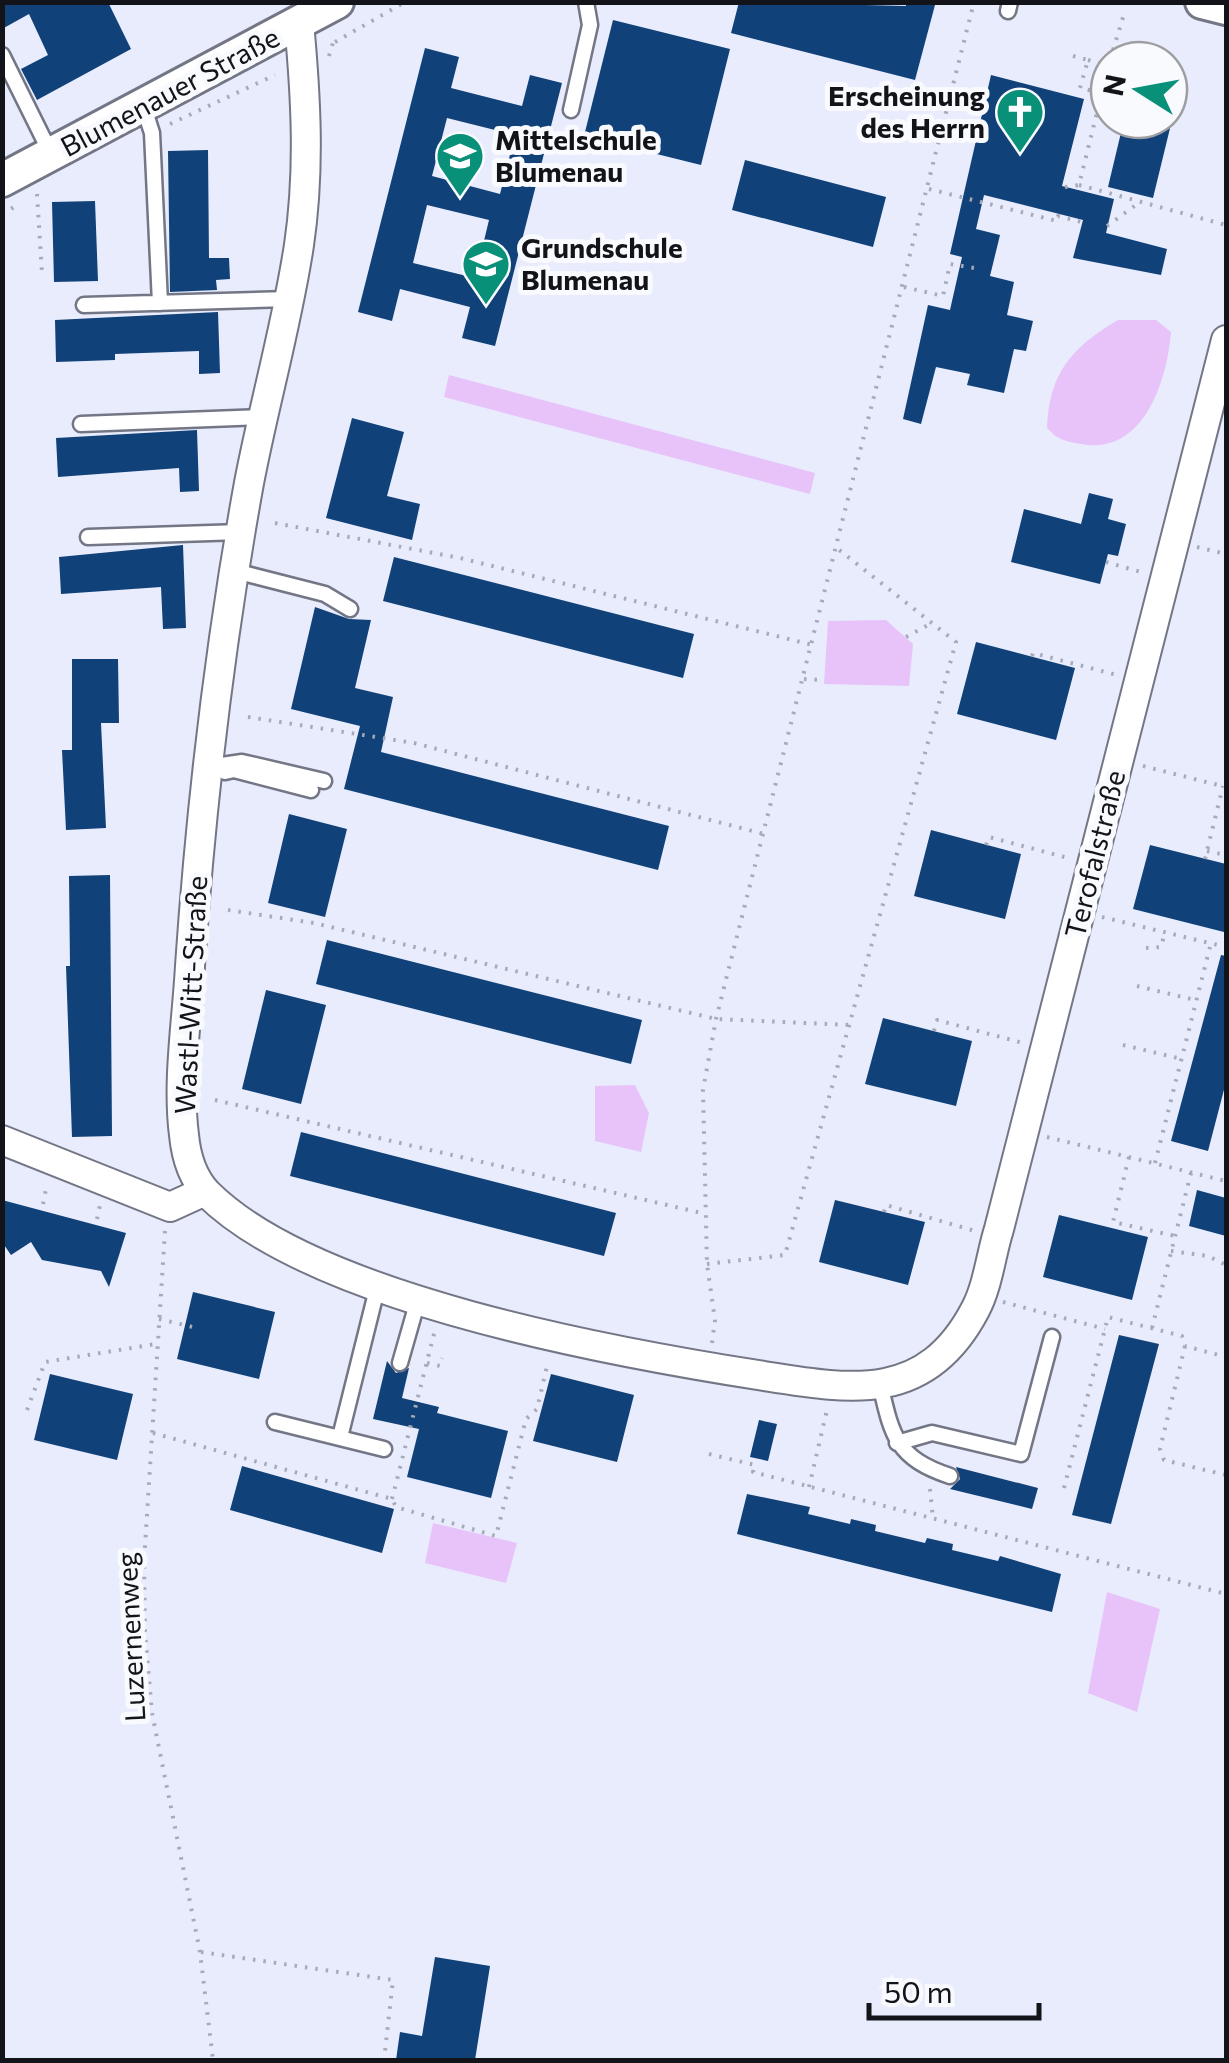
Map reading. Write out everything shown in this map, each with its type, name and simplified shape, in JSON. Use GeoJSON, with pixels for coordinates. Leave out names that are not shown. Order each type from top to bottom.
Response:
{"type":"FeatureCollection","features":[{"type":"Feature","properties":{"kind":"street","name":"Blumenauer Straße"},"geometry":{"type":"LineString","coordinates":[[2,180],[144,108],[297,13],[337,2]]}},
{"type":"Feature","properties":{"kind":"street"},"geometry":{"type":"LineString","coordinates":[[1202,2],[1226,8]]}},
{"type":"Feature","properties":{"kind":"street","name":"Wastl-Witt-Straße"},"geometry":{"type":"LineString","coordinates":[[297,13],[307,156],[299,245],[241,532],[207,772],[183,1118],[190,1168],[205,1191],[248,1226],[418,1300],[554,1335],[708,1366],[859,1390],[924,1369],[940,1357]]}},
{"type":"Feature","properties":{"kind":"street","name":"Terofalstraße"},"geometry":{"type":"LineString","coordinates":[[940,1357],[959,1334],[980,1296],[1226,340]]}},
{"type":"Feature","properties":{"kind":"street"},"geometry":{"type":"LineString","coordinates":[[2,1140],[170,1206],[205,1191]]}},
{"type":"Feature","properties":{"kind":"lane"},"geometry":{"type":"LineString","coordinates":[[571,110],[590,25],[586,2]]}},
{"type":"Feature","properties":{"kind":"lane"},"geometry":{"type":"LineString","coordinates":[[2,55],[52,155]]}},
{"type":"Feature","properties":{"kind":"lane"},"geometry":{"type":"LineString","coordinates":[[144,108],[152,133],[160,303]]}},
{"type":"Feature","properties":{"kind":"lane"},"geometry":{"type":"LineString","coordinates":[[84,305],[288,298]]}},
{"type":"Feature","properties":{"kind":"lane"},"geometry":{"type":"LineString","coordinates":[[81,424],[263,417]]}},
{"type":"Feature","properties":{"kind":"lane"},"geometry":{"type":"LineString","coordinates":[[88,537],[241,532]]}},
{"type":"Feature","properties":{"kind":"lane"},"geometry":{"type":"LineString","coordinates":[[236,571],[324,594],[350,609]]}},
{"type":"Feature","properties":{"kind":"lane"},"geometry":{"type":"LineString","coordinates":[[207,772],[242,762],[318,786]]}},
{"type":"Feature","properties":{"kind":"lane"},"geometry":{"type":"LineString","coordinates":[[340,1437],[378,1285]]}},
{"type":"Feature","properties":{"kind":"lane"},"geometry":{"type":"LineString","coordinates":[[400,1363],[418,1300]]}},
{"type":"Feature","properties":{"kind":"lane"},"geometry":{"type":"LineString","coordinates":[[897,1443],[932,1433],[1021,1454],[1052,1337]]}},
{"type":"Feature","properties":{"kind":"lane"},"geometry":{"type":"LineString","coordinates":[[880,1384],[897,1443],[927,1469],[950,1476]]}},
{"type":"Feature","properties":{"kind":"lane"},"geometry":{"type":"LineString","coordinates":[[275,1422],[384,1449]]}},
{"type":"Feature","properties":{"kind":"path"},"geometry":{"type":"LineString","coordinates":[[318,52],[406,2]]}},
{"type":"Feature","properties":{"kind":"path"},"geometry":{"type":"LineString","coordinates":[[708,1366],[715,1320],[707,1264],[703,1090],[716,1019],[974,2]]}},
{"type":"Feature","properties":{"kind":"path"},"geometry":{"type":"LineString","coordinates":[[1116,40],[1124,14]]}},
{"type":"Feature","properties":{"kind":"path"},"geometry":{"type":"LineString","coordinates":[[1073,56],[1088,60],[1080,88],[1089,90]]}},
{"type":"Feature","properties":{"kind":"path"},"geometry":{"type":"LineString","coordinates":[[1079,184],[1090,140]]}},
{"type":"Feature","properties":{"kind":"path"},"geometry":{"type":"LineString","coordinates":[[1065,187],[1079,184],[1226,225]]}},
{"type":"Feature","properties":{"kind":"path"},"geometry":{"type":"LineString","coordinates":[[929,189],[1056,221],[1058,215],[1082,222]]}},
{"type":"Feature","properties":{"kind":"path"},"geometry":{"type":"LineString","coordinates":[[37,194],[42,273]]}},
{"type":"Feature","properties":{"kind":"path"},"geometry":{"type":"LineString","coordinates":[[1107,226],[1140,202]]}},
{"type":"Feature","properties":{"kind":"path"},"geometry":{"type":"LineString","coordinates":[[904,287],[943,296],[950,264],[974,268]]}},
{"type":"Feature","properties":{"kind":"path"},"geometry":{"type":"LineString","coordinates":[[275,523],[460,558],[813,645]]}},
{"type":"Feature","properties":{"kind":"path"},"geometry":{"type":"LineString","coordinates":[[1198,547],[1226,554]]}},
{"type":"Feature","properties":{"kind":"path"},"geometry":{"type":"LineString","coordinates":[[707,1264],[786,1255],[956,642],[837,548]]}},
{"type":"Feature","properties":{"kind":"path"},"geometry":{"type":"LineString","coordinates":[[1106,562],[1165,579]]}},
{"type":"Feature","properties":{"kind":"path"},"geometry":{"type":"LineString","coordinates":[[906,637],[932,623]]}},
{"type":"Feature","properties":{"kind":"path"},"geometry":{"type":"LineString","coordinates":[[1032,656],[1033,652],[1139,681]]}},
{"type":"Feature","properties":{"kind":"path"},"geometry":{"type":"LineString","coordinates":[[804,679],[822,680]]}},
{"type":"Feature","properties":{"kind":"path"},"geometry":{"type":"LineString","coordinates":[[248,718],[414,743],[764,834]]}},
{"type":"Feature","properties":{"kind":"path"},"geometry":{"type":"LineString","coordinates":[[1119,760],[1225,786],[1205,859]]}},
{"type":"Feature","properties":{"kind":"path"},"geometry":{"type":"LineString","coordinates":[[986,845],[988,837],[1092,865]]}},
{"type":"Feature","properties":{"kind":"path"},"geometry":{"type":"LineString","coordinates":[[1207,850],[1226,855]]}},
{"type":"Feature","properties":{"kind":"path"},"geometry":{"type":"LineString","coordinates":[[228,910],[314,924],[716,1019],[851,1026]]}},
{"type":"Feature","properties":{"kind":"path"},"geometry":{"type":"LineString","coordinates":[[1102,918],[1226,947]]}},
{"type":"Feature","properties":{"kind":"path"},"geometry":{"type":"LineString","coordinates":[[1146,948],[1161,946],[1165,932]]}},
{"type":"Feature","properties":{"kind":"path"},"geometry":{"type":"LineString","coordinates":[[1155,1164],[1211,943]]}},
{"type":"Feature","properties":{"kind":"path"},"geometry":{"type":"LineString","coordinates":[[1137,986],[1197,1001]]}},
{"type":"Feature","properties":{"kind":"path"},"geometry":{"type":"LineString","coordinates":[[934,1031],[937,1020],[1045,1048]]}},
{"type":"Feature","properties":{"kind":"path"},"geometry":{"type":"LineString","coordinates":[[1123,1045],[1182,1059]]}},
{"type":"Feature","properties":{"kind":"path"},"geometry":{"type":"LineString","coordinates":[[216,1100],[706,1214]]}},
{"type":"Feature","properties":{"kind":"path"},"geometry":{"type":"LineString","coordinates":[[1023,1132],[1226,1181]]}},
{"type":"Feature","properties":{"kind":"path"},"geometry":{"type":"LineString","coordinates":[[1129,1157],[1113,1222],[1176,1236]]}},
{"type":"Feature","properties":{"kind":"path"},"geometry":{"type":"LineString","coordinates":[[1152,1328],[1191,1172]]}},
{"type":"Feature","properties":{"kind":"path"},"geometry":{"type":"LineString","coordinates":[[884,1212],[886,1205],[996,1236]]}},
{"type":"Feature","properties":{"kind":"path","name":"Luzernenweg"},"geometry":{"type":"LineString","coordinates":[[170,1206],[144,1562],[152,1712],[200,1952],[213,2060]]}},
{"type":"Feature","properties":{"kind":"path"},"geometry":{"type":"LineString","coordinates":[[1172,1250],[1208,1256],[1226,1266]]}},
{"type":"Feature","properties":{"kind":"path"},"geometry":{"type":"LineString","coordinates":[[980,1296],[1105,1329]]}},
{"type":"Feature","properties":{"kind":"path"},"geometry":{"type":"LineString","coordinates":[[1064,1488],[1108,1317],[1182,1336],[1186,1346],[1160,1449],[1164,1460],[1226,1475]]}},
{"type":"Feature","properties":{"kind":"path"},"geometry":{"type":"LineString","coordinates":[[160,1319],[198,1328]]}},
{"type":"Feature","properties":{"kind":"path"},"geometry":{"type":"LineString","coordinates":[[435,1330],[392,1500],[396,1508],[496,1536],[526,1419],[537,1409],[554,1335]]}},
{"type":"Feature","properties":{"kind":"path"},"geometry":{"type":"LineString","coordinates":[[27,1410],[45,1362],[158,1343]]}},
{"type":"Feature","properties":{"kind":"path"},"geometry":{"type":"LineString","coordinates":[[1186,1346],[1226,1357]]}},
{"type":"Feature","properties":{"kind":"path"},"geometry":{"type":"LineString","coordinates":[[427,1363],[440,1366],[442,1358]]}},
{"type":"Feature","properties":{"kind":"path"},"geometry":{"type":"LineString","coordinates":[[809,1487],[827,1410]]}},
{"type":"Feature","properties":{"kind":"path"},"geometry":{"type":"LineString","coordinates":[[153,1433],[392,1500]]}},
{"type":"Feature","properties":{"kind":"path"},"geometry":{"type":"LineString","coordinates":[[709,1454],[754,1465],[753,1472],[1226,1594]]}},
{"type":"Feature","properties":{"kind":"path"},"geometry":{"type":"LineString","coordinates":[[927,1469],[933,1519]]}},
{"type":"Feature","properties":{"kind":"path"},"geometry":{"type":"LineString","coordinates":[[200,1952],[394,1980],[384,2060]]}},
{"type":"Feature","properties":{"kind":"shaded area"},"geometry":{"type":"Polygon","coordinates":[[[1118,320],[1156,320],[1171,332],[1157,393],[1136,427],[1121,439],[1103,445],[1062,439],[1047,428],[1058,377],[1076,352],[1118,320]]]}},
{"type":"Feature","properties":{"kind":"shaded area"},"geometry":{"type":"Polygon","coordinates":[[[449,375],[815,473],[810,494],[444,397],[449,375]]]}},
{"type":"Feature","properties":{"kind":"shaded area"},"geometry":{"type":"Polygon","coordinates":[[[886,620],[913,644],[909,686],[824,684],[828,621],[886,620]]]}},
{"type":"Feature","properties":{"kind":"shaded area"},"geometry":{"type":"Polygon","coordinates":[[[635,1085],[649,1113],[641,1152],[595,1141],[595,1086],[635,1085]]]}},
{"type":"Feature","properties":{"kind":"shaded area"},"geometry":{"type":"Polygon","coordinates":[[[433,1523],[517,1543],[506,1583],[425,1563],[433,1523]]]}},
{"type":"Feature","properties":{"kind":"shaded area"},"geometry":{"type":"Polygon","coordinates":[[[1107,1592],[1160,1609],[1137,1712],[1088,1693],[1107,1592]]]}},
{"type":"Feature","properties":{"kind":"building"},"geometry":{"type":"Polygon","coordinates":[[[2,2],[108,2],[131,49],[37,100],[21,69],[48,55],[29,14],[2,29],[2,2]]]}},
{"type":"Feature","properties":{"kind":"building"},"geometry":{"type":"Polygon","coordinates":[[[739,2],[935,5],[915,80],[731,33],[739,2]]]}},
{"type":"Feature","properties":{"kind":"building"},"geometry":{"type":"Polygon","coordinates":[[[613,20],[730,49],[701,165],[584,136],[613,20]]]}},
{"type":"Feature","properties":{"kind":"building","name":"Mittelschule Blumenau"},"geometry":{"type":"Polygon","coordinates":[[[425,48],[459,57],[451,88],[522,106],[530,75],[562,83],[495,346],[462,338],[470,307],[400,289],[392,321],[358,312],[425,48]],[[447,118],[432,176],[500,194],[515,135],[447,118]],[[427,205],[413,263],[475,278],[489,220],[427,205]]]}},
{"type":"Feature","properties":{"kind":"building"},"geometry":{"type":"Polygon","coordinates":[[[991,75],[1084,99],[1062,186],[1114,199],[1106,233],[1167,249],[1161,275],[1073,258],[1083,220],[984,195],[976,229],[1000,235],[990,276],[1014,282],[1007,315],[1033,321],[1026,351],[1014,349],[1004,393],[967,385],[970,374],[936,367],[921,424],[903,419],[928,305],[950,310],[962,257],[950,254],[991,75]]]}},
{"type":"Feature","properties":{"kind":"building"},"geometry":{"type":"Polygon","coordinates":[[[1119,140],[1167,140],[1153,198],[1108,187],[1119,140]]]}},
{"type":"Feature","properties":{"kind":"building"},"geometry":{"type":"Polygon","coordinates":[[[208,150],[209,258],[229,258],[230,279],[216,280],[217,290],[170,292],[168,151],[208,150]]]}},
{"type":"Feature","properties":{"kind":"building"},"geometry":{"type":"Polygon","coordinates":[[[745,160],[886,197],[873,247],[732,210],[745,160]]]}},
{"type":"Feature","properties":{"kind":"building"},"geometry":{"type":"Polygon","coordinates":[[[95,201],[98,281],[54,282],[52,202],[95,201]]]}},
{"type":"Feature","properties":{"kind":"building"},"geometry":{"type":"Polygon","coordinates":[[[218,312],[220,373],[199,374],[199,351],[115,354],[115,360],[56,362],[55,320],[218,312]]]}},
{"type":"Feature","properties":{"kind":"building"},"geometry":{"type":"Polygon","coordinates":[[[352,418],[404,432],[387,496],[420,504],[412,540],[326,518],[352,418]]]}},
{"type":"Feature","properties":{"kind":"building"},"geometry":{"type":"Polygon","coordinates":[[[197,430],[199,491],[180,492],[179,468],[58,477],[56,438],[197,430]]]}},
{"type":"Feature","properties":{"kind":"building"},"geometry":{"type":"Polygon","coordinates":[[[1089,493],[1113,499],[1108,519],[1126,524],[1118,556],[1108,554],[1100,584],[1011,562],[1024,509],[1081,524],[1089,493]]]}},
{"type":"Feature","properties":{"kind":"building"},"geometry":{"type":"Polygon","coordinates":[[[183,545],[186,628],[163,629],[161,587],[61,594],[59,557],[183,545]]]}},
{"type":"Feature","properties":{"kind":"building"},"geometry":{"type":"Polygon","coordinates":[[[394,557],[694,634],[683,678],[383,601],[394,557]]]}},
{"type":"Feature","properties":{"kind":"building"},"geometry":{"type":"Polygon","coordinates":[[[315,607],[349,619],[371,620],[355,688],[393,697],[381,752],[669,826],[658,870],[344,789],[360,726],[291,709],[315,607]]]}},
{"type":"Feature","properties":{"kind":"building"},"geometry":{"type":"Polygon","coordinates":[[[976,642],[1075,668],[1056,740],[957,714],[976,642]]]}},
{"type":"Feature","properties":{"kind":"building"},"geometry":{"type":"Polygon","coordinates":[[[72,659],[118,659],[119,723],[101,723],[106,828],[66,830],[62,750],[72,750],[72,659]]]}},
{"type":"Feature","properties":{"kind":"building"},"geometry":{"type":"Polygon","coordinates":[[[289,814],[347,829],[325,917],[268,903],[289,814]]]}},
{"type":"Feature","properties":{"kind":"building"},"geometry":{"type":"Polygon","coordinates":[[[931,830],[1021,854],[1005,919],[914,896],[931,830]]]}},
{"type":"Feature","properties":{"kind":"building"},"geometry":{"type":"Polygon","coordinates":[[[1150,845],[1226,864],[1224,932],[1133,909],[1150,845]]]}},
{"type":"Feature","properties":{"kind":"building"},"geometry":{"type":"Polygon","coordinates":[[[110,875],[112,1136],[72,1137],[66,966],[70,966],[69,876],[110,875]]]}},
{"type":"Feature","properties":{"kind":"building"},"geometry":{"type":"Polygon","coordinates":[[[327,940],[642,1020],[631,1064],[316,984],[327,940]]]}},
{"type":"Feature","properties":{"kind":"building"},"geometry":{"type":"Polygon","coordinates":[[[1221,955],[1226,956],[1226,1082],[1208,1151],[1171,1141],[1221,955]]]}},
{"type":"Feature","properties":{"kind":"building"},"geometry":{"type":"Polygon","coordinates":[[[266,990],[326,1005],[301,1104],[242,1089],[266,990]]]}},
{"type":"Feature","properties":{"kind":"building"},"geometry":{"type":"Polygon","coordinates":[[[883,1018],[972,1041],[956,1106],[865,1084],[883,1018]]]}},
{"type":"Feature","properties":{"kind":"building"},"geometry":{"type":"Polygon","coordinates":[[[301,1132],[616,1213],[604,1256],[290,1176],[301,1132]]]}},
{"type":"Feature","properties":{"kind":"building"},"geometry":{"type":"Polygon","coordinates":[[[1197,1190],[1226,1198],[1226,1236],[1189,1226],[1197,1190]]]}},
{"type":"Feature","properties":{"kind":"building"},"geometry":{"type":"Polygon","coordinates":[[[2,1200],[126,1233],[109,1287],[101,1271],[42,1260],[31,1242],[11,1255],[2,1242],[2,1200]]]}},
{"type":"Feature","properties":{"kind":"building"},"geometry":{"type":"Polygon","coordinates":[[[835,1200],[925,1222],[908,1285],[819,1262],[835,1200]]]}},
{"type":"Feature","properties":{"kind":"building"},"geometry":{"type":"Polygon","coordinates":[[[1059,1215],[1148,1237],[1132,1300],[1043,1277],[1059,1215]]]}},
{"type":"Feature","properties":{"kind":"building"},"geometry":{"type":"Polygon","coordinates":[[[193,1292],[275,1312],[259,1379],[177,1359],[193,1292]]]}},
{"type":"Feature","properties":{"kind":"building"},"geometry":{"type":"Polygon","coordinates":[[[1119,1335],[1159,1344],[1111,1524],[1072,1515],[1119,1335]]]}},
{"type":"Feature","properties":{"kind":"building"},"geometry":{"type":"Polygon","coordinates":[[[387,1361],[396,1373],[409,1368],[402,1398],[439,1407],[437,1413],[508,1431],[491,1498],[407,1477],[419,1429],[373,1419],[387,1361]]]}},
{"type":"Feature","properties":{"kind":"building"},"geometry":{"type":"Polygon","coordinates":[[[50,1374],[133,1394],[117,1460],[34,1440],[50,1374]]]}},
{"type":"Feature","properties":{"kind":"building"},"geometry":{"type":"Polygon","coordinates":[[[551,1374],[634,1395],[617,1462],[533,1441],[551,1374]]]}},
{"type":"Feature","properties":{"kind":"building"},"geometry":{"type":"Polygon","coordinates":[[[759,1420],[777,1424],[768,1461],[750,1457],[759,1420]]]}},
{"type":"Feature","properties":{"kind":"building"},"geometry":{"type":"Polygon","coordinates":[[[242,1466],[394,1509],[382,1553],[230,1510],[242,1466]]]}},
{"type":"Feature","properties":{"kind":"building"},"geometry":{"type":"Polygon","coordinates":[[[956,1467],[1038,1488],[1032,1509],[950,1489],[960,1479],[956,1467]]]}},
{"type":"Feature","properties":{"kind":"building"},"geometry":{"type":"Polygon","coordinates":[[[747,1494],[810,1507],[808,1514],[850,1524],[851,1519],[876,1525],[875,1531],[925,1543],[927,1538],[953,1544],[952,1550],[998,1561],[1000,1556],[1061,1574],[1052,1612],[737,1534],[747,1494]]]}},
{"type":"Feature","properties":{"kind":"building"},"geometry":{"type":"Polygon","coordinates":[[[435,1957],[490,1966],[475,2060],[396,2060],[400,2032],[422,2036],[435,1957]]]}},
{"type":"Feature","properties":{"kind":"place","name":"Erscheinung des Herrn"},"geometry":{"type":"Point","coordinates":[1020,154]}},
{"type":"Feature","properties":{"kind":"place","name":"Mittelschule Blumenau"},"geometry":{"type":"Point","coordinates":[460,198]}},
{"type":"Feature","properties":{"kind":"place","name":"Grundschule Blumenau"},"geometry":{"type":"Point","coordinates":[486,306]}}]}
